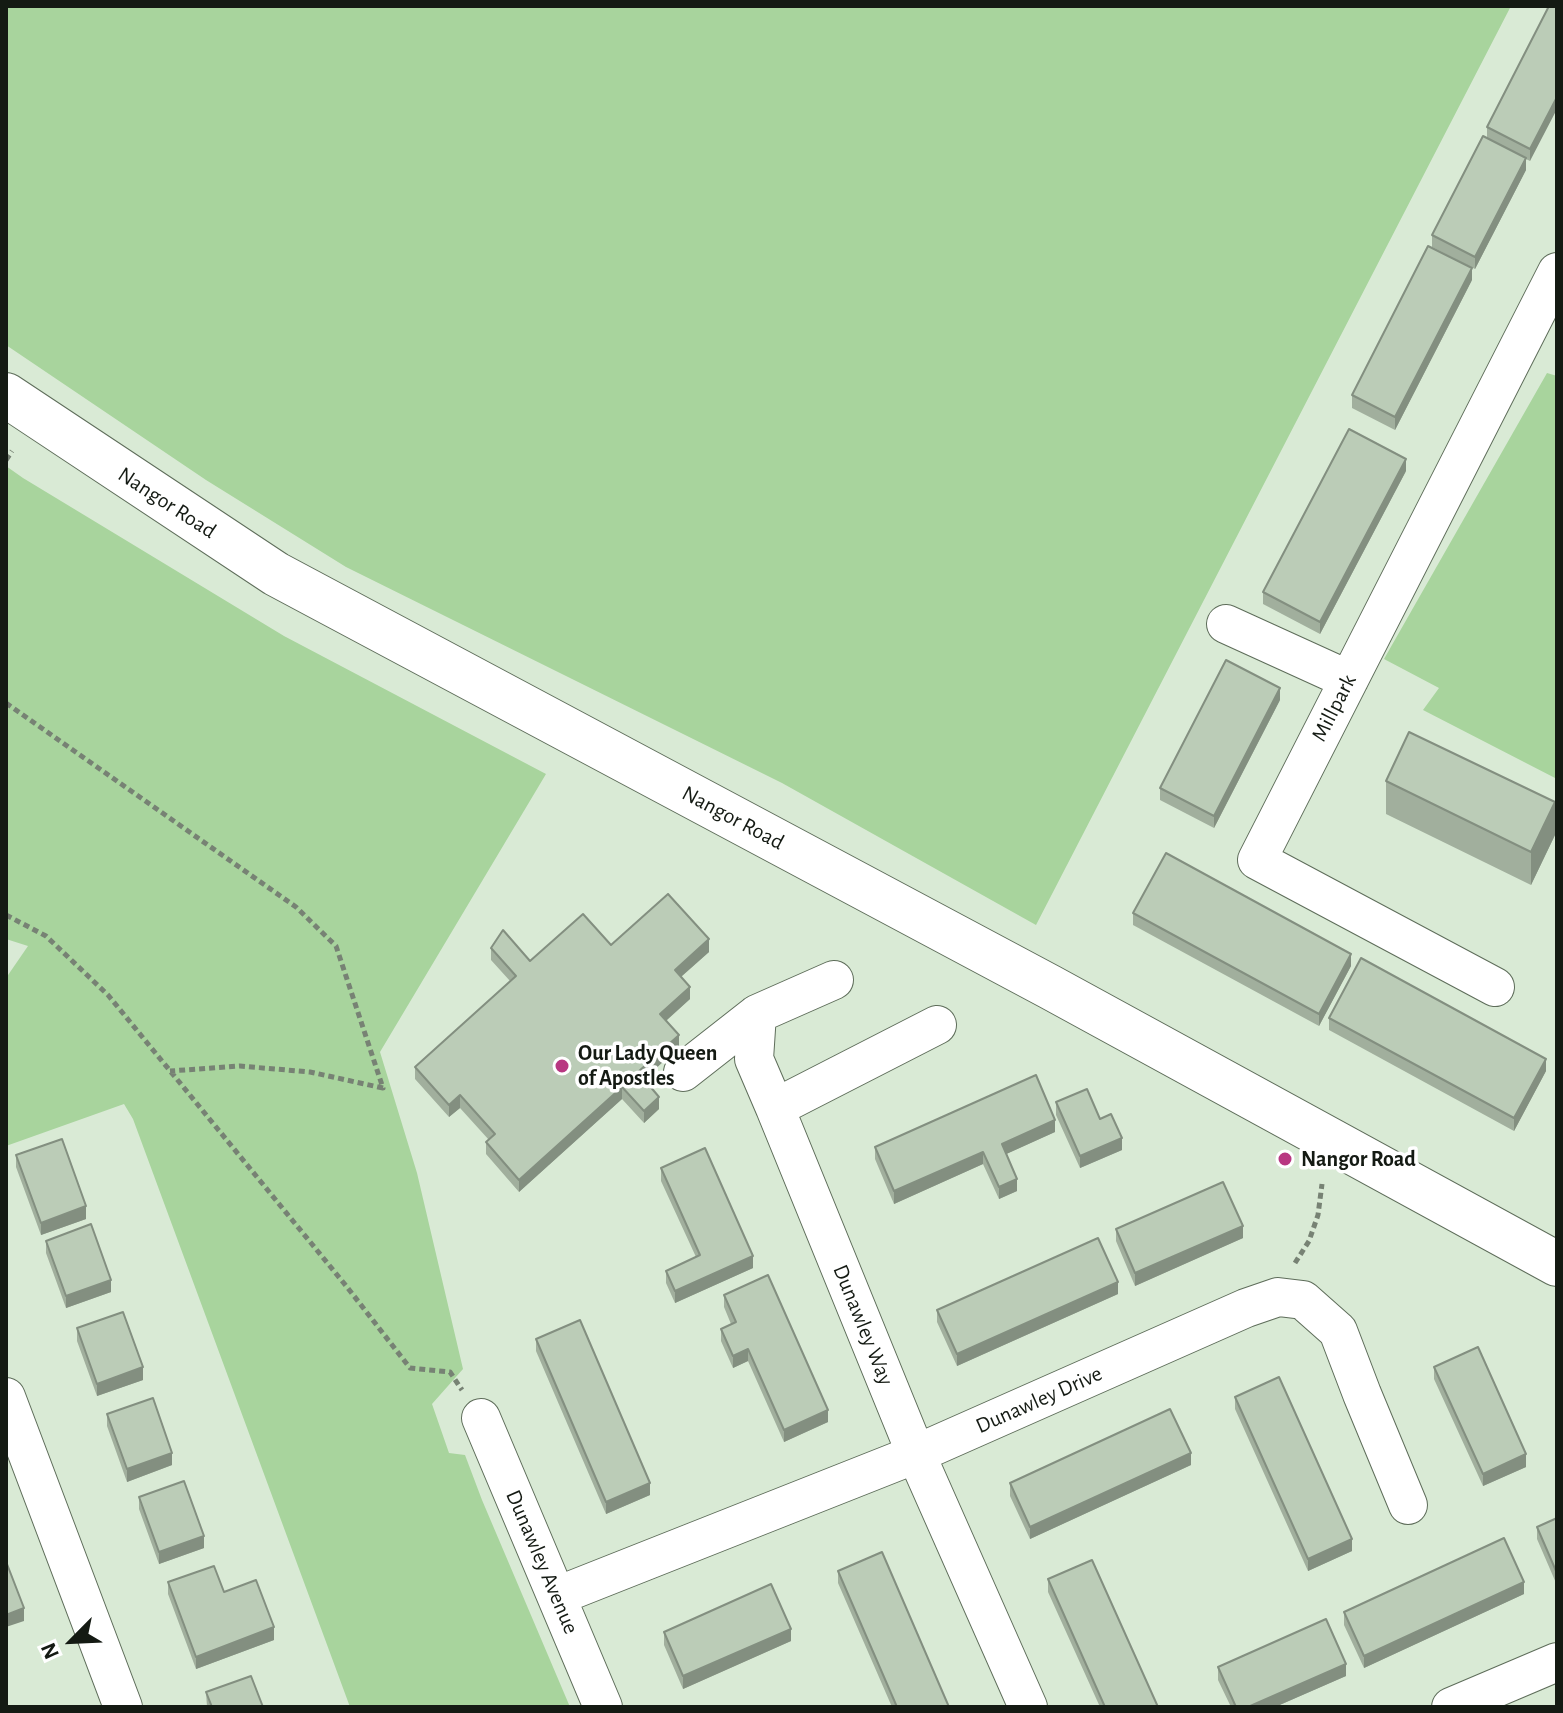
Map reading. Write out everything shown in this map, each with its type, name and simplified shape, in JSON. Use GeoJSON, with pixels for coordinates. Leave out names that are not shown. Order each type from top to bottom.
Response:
{"type":"FeatureCollection","features":[{"type":"Feature","properties":{"kind":"main road","name":"Nangor Road"},"geometry":{"type":"LineString","coordinates":[[6,395],[276,574],[1050,987],[1557,1264]]}},
{"type":"Feature","properties":{"kind":"street","name":"Millpark"},"geometry":{"type":"LineString","coordinates":[[1495,987],[1257,860],[1349,680],[1546,322],[1557,272]]}},
{"type":"Feature","properties":{"kind":"street"},"geometry":{"type":"LineString","coordinates":[[1226,624],[1349,680]]}},
{"type":"Feature","properties":{"kind":"street"},"geometry":{"type":"LineString","coordinates":[[683,1072],[757,1014],[834,980]]}},
{"type":"Feature","properties":{"kind":"street","name":"Dunawley Way"},"geometry":{"type":"LineString","coordinates":[[757,1014],[754,1059],[916,1454],[1028,1707]]}},
{"type":"Feature","properties":{"kind":"street"},"geometry":{"type":"LineString","coordinates":[[775,1108],[937,1025]]}},
{"type":"Feature","properties":{"kind":"street","name":"Dunawley Drive"},"geometry":{"type":"LineString","coordinates":[[557,1596],[916,1454],[1246,1308],[1278,1297],[1303,1300],[1338,1331],[1408,1505]]}},
{"type":"Feature","properties":{"kind":"street"},"geometry":{"type":"LineString","coordinates":[[6,1397],[123,1707]]}},
{"type":"Feature","properties":{"kind":"street","name":"Dunawley Avenue"},"geometry":{"type":"LineString","coordinates":[[473,1406],[603,1707]]}},
{"type":"Feature","properties":{"kind":"street"},"geometry":{"type":"LineString","coordinates":[[1451,1707],[1557,1662]]}},
{"type":"Feature","properties":{"kind":"path"},"geometry":{"type":"LineString","coordinates":[[6,460],[12,451]]}},
{"type":"Feature","properties":{"kind":"path"},"geometry":{"type":"LineString","coordinates":[[6,703],[296,907],[336,946],[383,1088],[310,1072],[240,1066],[170,1071]]}},
{"type":"Feature","properties":{"kind":"path"},"geometry":{"type":"LineString","coordinates":[[6,915],[46,936],[108,995],[410,1368],[450,1372],[473,1406]]}},
{"type":"Feature","properties":{"kind":"path"},"geometry":{"type":"LineString","coordinates":[[1295,1263],[1309,1241],[1318,1215],[1322,1184]]}},
{"type":"Feature","properties":{"kind":"green space"},"geometry":{"type":"Polygon","coordinates":[[[6,6],[1511,6],[1036,925],[782,783],[346,567],[206,480],[6,345],[6,6]]]}},
{"type":"Feature","properties":{"kind":"green space"},"geometry":{"type":"Polygon","coordinates":[[[1547,373],[1557,376],[1557,779],[1423,710],[1439,688],[1384,659],[1547,373]]]}},
{"type":"Feature","properties":{"kind":"green space"},"geometry":{"type":"Polygon","coordinates":[[[6,466],[284,636],[546,774],[380,1052],[417,1173],[463,1369],[432,1404],[449,1453],[465,1455],[570,1707],[350,1707],[133,1119],[124,1104],[6,1146],[6,978],[28,946],[6,939],[6,466]]]}},
{"type":"Feature","properties":{"kind":"building"},"geometry":{"type":"Polygon","coordinates":[[[1549,6],[1557,6],[1557,97],[1530,149],[1487,127],[1549,6]]]}},
{"type":"Feature","properties":{"kind":"building"},"geometry":{"type":"Polygon","coordinates":[[[1483,136],[1526,158],[1475,257],[1432,235],[1483,136]]]}},
{"type":"Feature","properties":{"kind":"building"},"geometry":{"type":"Polygon","coordinates":[[[1428,246],[1472,268],[1395,417],[1352,395],[1428,246]]]}},
{"type":"Feature","properties":{"kind":"building"},"geometry":{"type":"Polygon","coordinates":[[[1349,429],[1406,459],[1320,622],[1263,592],[1349,429]]]}},
{"type":"Feature","properties":{"kind":"building"},"geometry":{"type":"Polygon","coordinates":[[[1226,660],[1280,688],[1214,816],[1160,788],[1226,660]]]}},
{"type":"Feature","properties":{"kind":"building"},"geometry":{"type":"Polygon","coordinates":[[[1409,732],[1555,802],[1531,852],[1386,781],[1409,732]]]}},
{"type":"Feature","properties":{"kind":"building"},"geometry":{"type":"Polygon","coordinates":[[[1166,853],[1351,954],[1319,1014],[1133,913],[1166,853]]]}},
{"type":"Feature","properties":{"kind":"building","name":"Our Lady Queen of Apostles"},"geometry":{"type":"Polygon","coordinates":[[[668,894],[709,939],[675,970],[690,987],[660,1014],[679,1035],[638,1072],[659,1097],[644,1111],[622,1087],[519,1180],[486,1142],[495,1134],[460,1095],[449,1105],[415,1067],[516,976],[491,948],[503,930],[530,961],[583,914],[611,945],[668,894]]]}},
{"type":"Feature","properties":{"kind":"building"},"geometry":{"type":"Polygon","coordinates":[[[1361,958],[1546,1059],[1514,1118],[1329,1018],[1361,958]]]}},
{"type":"Feature","properties":{"kind":"building"},"geometry":{"type":"Polygon","coordinates":[[[1036,1075],[1055,1120],[1002,1144],[1017,1179],[999,1187],[983,1152],[894,1191],[875,1147],[1036,1075]]]}},
{"type":"Feature","properties":{"kind":"building"},"geometry":{"type":"Polygon","coordinates":[[[1087,1089],[1100,1119],[1111,1114],[1122,1138],[1080,1156],[1056,1102],[1087,1089]]]}},
{"type":"Feature","properties":{"kind":"building"},"geometry":{"type":"Polygon","coordinates":[[[62,1139],[86,1206],[41,1223],[16,1155],[62,1139]]]}},
{"type":"Feature","properties":{"kind":"building"},"geometry":{"type":"Polygon","coordinates":[[[705,1148],[753,1256],[675,1291],[666,1271],[700,1255],[661,1168],[705,1148]]]}},
{"type":"Feature","properties":{"kind":"building"},"geometry":{"type":"Polygon","coordinates":[[[1223,1182],[1243,1226],[1135,1273],[1116,1229],[1223,1182]]]}},
{"type":"Feature","properties":{"kind":"building"},"geometry":{"type":"Polygon","coordinates":[[[91,1224],[111,1280],[66,1296],[46,1241],[91,1224]]]}},
{"type":"Feature","properties":{"kind":"building"},"geometry":{"type":"Polygon","coordinates":[[[1098,1238],[1118,1282],[957,1354],[937,1310],[1098,1238]]]}},
{"type":"Feature","properties":{"kind":"building"},"geometry":{"type":"Polygon","coordinates":[[[768,1275],[828,1410],[784,1430],[748,1349],[733,1356],[721,1329],[736,1322],[724,1295],[768,1275]]]}},
{"type":"Feature","properties":{"kind":"building"},"geometry":{"type":"Polygon","coordinates":[[[123,1312],[143,1367],[97,1384],[77,1328],[123,1312]]]}},
{"type":"Feature","properties":{"kind":"building"},"geometry":{"type":"Polygon","coordinates":[[[580,1320],[650,1483],[606,1502],[536,1339],[580,1320]]]}},
{"type":"Feature","properties":{"kind":"building"},"geometry":{"type":"Polygon","coordinates":[[[1478,1347],[1526,1454],[1483,1474],[1434,1367],[1478,1347]]]}},
{"type":"Feature","properties":{"kind":"building"},"geometry":{"type":"Polygon","coordinates":[[[1279,1377],[1352,1539],[1308,1559],[1235,1397],[1279,1377]]]}},
{"type":"Feature","properties":{"kind":"building"},"geometry":{"type":"Polygon","coordinates":[[[153,1398],[172,1453],[127,1469],[107,1414],[153,1398]]]}},
{"type":"Feature","properties":{"kind":"building"},"geometry":{"type":"Polygon","coordinates":[[[1170,1409],[1191,1453],[1030,1527],[1010,1483],[1170,1409]]]}},
{"type":"Feature","properties":{"kind":"building"},"geometry":{"type":"Polygon","coordinates":[[[184,1481],[204,1536],[159,1552],[139,1497],[184,1481]]]}},
{"type":"Feature","properties":{"kind":"building"},"geometry":{"type":"Polygon","coordinates":[[[1557,1518],[1557,1571],[1556,1571],[1537,1527],[1557,1518]]]}},
{"type":"Feature","properties":{"kind":"building"},"geometry":{"type":"Polygon","coordinates":[[[1504,1538],[1524,1582],[1364,1656],[1344,1612],[1504,1538]]]}},
{"type":"Feature","properties":{"kind":"building"},"geometry":{"type":"Polygon","coordinates":[[[882,1552],[949,1707],[897,1707],[838,1571],[882,1552]]]}},
{"type":"Feature","properties":{"kind":"building"},"geometry":{"type":"Polygon","coordinates":[[[1092,1560],[1158,1707],[1105,1707],[1048,1579],[1092,1560]]]}},
{"type":"Feature","properties":{"kind":"building"},"geometry":{"type":"Polygon","coordinates":[[[6,1564],[24,1608],[6,1615],[6,1564]]]}},
{"type":"Feature","properties":{"kind":"building"},"geometry":{"type":"Polygon","coordinates":[[[214,1566],[224,1592],[256,1580],[274,1627],[196,1657],[168,1582],[214,1566]]]}},
{"type":"Feature","properties":{"kind":"building"},"geometry":{"type":"Polygon","coordinates":[[[771,1584],[791,1629],[683,1676],[664,1632],[771,1584]]]}},
{"type":"Feature","properties":{"kind":"building"},"geometry":{"type":"Polygon","coordinates":[[[1326,1619],[1346,1664],[1248,1707],[1236,1707],[1218,1667],[1326,1619]]]}},
{"type":"Feature","properties":{"kind":"building"},"geometry":{"type":"Polygon","coordinates":[[[251,1676],[263,1707],[212,1707],[206,1692],[251,1676]]]}},
{"type":"Feature","properties":{"kind":"place","name":"Our Lady Queen of Apostles"},"geometry":{"type":"Point","coordinates":[562,1066]}},
{"type":"Feature","properties":{"kind":"place","name":"Nangor Road"},"geometry":{"type":"Point","coordinates":[1285,1159]}}]}
